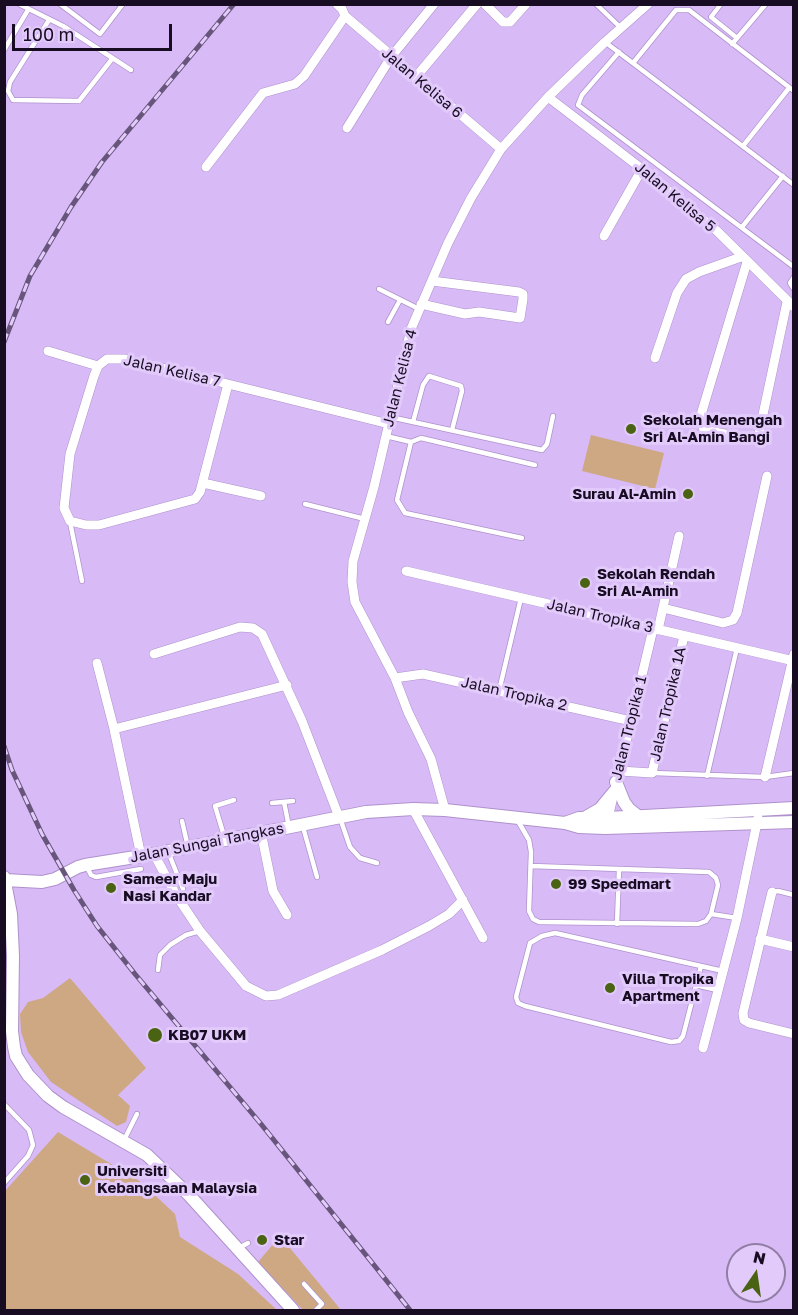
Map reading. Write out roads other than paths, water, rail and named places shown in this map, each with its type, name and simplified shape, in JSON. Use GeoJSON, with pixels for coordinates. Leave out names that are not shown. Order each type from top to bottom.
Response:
{"type":"FeatureCollection","features":[{"type":"Feature","properties":{"kind":"street","name":"Jalan Kelisa 6"},"geometry":{"type":"LineString","coordinates":[[337,4],[345,16],[391,57],[501,149]]}},
{"type":"Feature","properties":{"kind":"street"},"geometry":{"type":"LineString","coordinates":[[347,128],[391,57],[434,4]]}},
{"type":"Feature","properties":{"kind":"street"},"geometry":{"type":"LineString","coordinates":[[415,78],[477,4]]}},
{"type":"Feature","properties":{"kind":"street"},"geometry":{"type":"LineString","coordinates":[[485,4],[503,22],[510,22],[526,4]]}},
{"type":"Feature","properties":{"kind":"street","name":"Jalan Kelisa 4"},"geometry":{"type":"LineString","coordinates":[[445,810],[431,759],[408,712],[396,678],[355,602],[352,582],[353,561],[411,329],[471,198],[501,149],[548,97],[648,4]]}},
{"type":"Feature","properties":{"kind":"street"},"geometry":{"type":"LineString","coordinates":[[206,167],[263,93],[295,84],[304,76],[345,16]]}},
{"type":"Feature","properties":{"kind":"street","name":"Jalan Kelisa 5"},"geometry":{"type":"LineString","coordinates":[[548,97],[642,169],[717,231],[790,305]]}},
{"type":"Feature","properties":{"kind":"street"},"geometry":{"type":"LineString","coordinates":[[604,236],[642,169]]}},
{"type":"Feature","properties":{"kind":"street"},"geometry":{"type":"LineString","coordinates":[[744,260],[700,418],[704,430],[756,440],[758,438],[790,305]]}},
{"type":"Feature","properties":{"kind":"street"},"geometry":{"type":"LineString","coordinates":[[655,358],[677,293],[686,279],[699,272],[744,260]]}},
{"type":"Feature","properties":{"kind":"street"},"geometry":{"type":"LineString","coordinates":[[420,307],[465,315],[479,312],[520,318],[523,294],[519,292],[432,280]]}},
{"type":"Feature","properties":{"kind":"street"},"geometry":{"type":"LineString","coordinates":[[48,351],[98,366],[70,454],[64,508],[70,521],[99,525],[186,502],[195,499],[203,483],[261,496]]}},
{"type":"Feature","properties":{"kind":"street","name":"Jalan Kelisa 7"},"geometry":{"type":"LineString","coordinates":[[98,366],[107,359],[116,358],[389,420]]}},
{"type":"Feature","properties":{"kind":"street","name":"Jalan Kelisa 7"},"geometry":{"type":"LineString","coordinates":[[203,483],[228,384]]}},
{"type":"Feature","properties":{"kind":"street"},"geometry":{"type":"LineString","coordinates":[[663,608],[723,623],[733,620],[737,613],[767,476]]}},
{"type":"Feature","properties":{"kind":"street","name":"Jalan Tropika 1"},"geometry":{"type":"LineString","coordinates":[[606,823],[655,629],[663,608],[679,536]]}},
{"type":"Feature","properties":{"kind":"street","name":"Jalan Tropika 3"},"geometry":{"type":"LineString","coordinates":[[406,571],[793,659]]}},
{"type":"Feature","properties":{"kind":"street"},"geometry":{"type":"LineString","coordinates":[[154,654],[240,627],[253,628],[262,634],[286,685],[339,817]]}},
{"type":"Feature","properties":{"kind":"street","name":"Jalan Tropika 1A"},"geometry":{"type":"LineString","coordinates":[[652,773],[684,636]]}},
{"type":"Feature","properties":{"kind":"street"},"geometry":{"type":"LineString","coordinates":[[765,777],[793,659]]}},
{"type":"Feature","properties":{"kind":"street"},"geometry":{"type":"LineString","coordinates":[[97,663],[148,855],[200,931],[246,986],[266,996],[278,995],[382,950],[429,926],[449,914],[463,900]]}},
{"type":"Feature","properties":{"kind":"street","name":"Jalan Tropika 2"},"geometry":{"type":"LineString","coordinates":[[396,678],[423,674],[632,721]]}},
{"type":"Feature","properties":{"kind":"street"},"geometry":{"type":"LineString","coordinates":[[114,729],[286,685]]}},
{"type":"Feature","properties":{"kind":"street"},"geometry":{"type":"LineString","coordinates":[[565,823],[585,818],[600,809],[617,782],[652,773]]}},
{"type":"Feature","properties":{"kind":"street"},"geometry":{"type":"LineString","coordinates":[[617,782],[624,802],[639,817]]}},
{"type":"Feature","properties":{"kind":"street"},"geometry":{"type":"LineString","coordinates":[[606,823],[639,817],[794,808]]}},
{"type":"Feature","properties":{"kind":"street"},"geometry":{"type":"LineString","coordinates":[[417,809],[483,938]]}},
{"type":"Feature","properties":{"kind":"street"},"geometry":{"type":"LineString","coordinates":[[703,1048],[737,918],[760,809]]}},
{"type":"Feature","properties":{"kind":"street","name":"Jalan Sungai Tangkas"},"geometry":{"type":"LineString","coordinates":[[5,879],[42,882],[55,879],[85,865],[148,855],[366,812],[445,810],[565,823],[579,827],[606,823]]}},
{"type":"Feature","properties":{"kind":"street"},"geometry":{"type":"LineString","coordinates":[[585,818],[606,823],[794,822]]}},
{"type":"Feature","properties":{"kind":"street"},"geometry":{"type":"LineString","coordinates":[[261,832],[273,891],[287,915]]}},
{"type":"Feature","properties":{"kind":"street"},"geometry":{"type":"LineString","coordinates":[[5,879],[11,914],[13,956],[12,1031],[16,1056],[35,1085],[48,1096],[147,1155],[243,1245],[293,1311]]}},
{"type":"Feature","properties":{"kind":"street"},"geometry":{"type":"LineString","coordinates":[[772,892],[743,1013],[744,1020],[794,1034]]}},
{"type":"Feature","properties":{"kind":"street"},"geometry":{"type":"LineString","coordinates":[[760,939],[794,946]]}},
{"type":"Feature","properties":{"kind":"lane"},"geometry":{"type":"LineString","coordinates":[[19,4],[63,26],[131,70]]}},
{"type":"Feature","properties":{"kind":"lane"},"geometry":{"type":"LineString","coordinates":[[60,4],[100,34],[123,4]]}},
{"type":"Feature","properties":{"kind":"lane"},"geometry":{"type":"LineString","coordinates":[[596,4],[621,28]]}},
{"type":"Feature","properties":{"kind":"lane"},"geometry":{"type":"LineString","coordinates":[[721,4],[711,17],[737,38]]}},
{"type":"Feature","properties":{"kind":"lane"},"geometry":{"type":"LineString","coordinates":[[732,44],[766,4]]}},
{"type":"Feature","properties":{"kind":"lane"},"geometry":{"type":"LineString","coordinates":[[633,63],[676,10],[681,8],[689,10],[791,90],[743,146]]}},
{"type":"Feature","properties":{"kind":"lane"},"geometry":{"type":"LineString","coordinates":[[4,50],[28,10]]}},
{"type":"Feature","properties":{"kind":"lane"},"geometry":{"type":"LineString","coordinates":[[49,20],[10,82],[8,91],[13,100],[79,101],[112,59]]}},
{"type":"Feature","properties":{"kind":"lane"},"geometry":{"type":"LineString","coordinates":[[605,42],[794,184]]}},
{"type":"Feature","properties":{"kind":"lane"},"geometry":{"type":"LineString","coordinates":[[620,52],[582,94],[578,105],[794,267]]}},
{"type":"Feature","properties":{"kind":"lane"},"geometry":{"type":"LineString","coordinates":[[742,227],[783,176]]}},
{"type":"Feature","properties":{"kind":"lane"},"geometry":{"type":"LineString","coordinates":[[794,277],[790,283],[794,289]]}},
{"type":"Feature","properties":{"kind":"lane"},"geometry":{"type":"LineString","coordinates":[[379,289],[420,307]]}},
{"type":"Feature","properties":{"kind":"lane"},"geometry":{"type":"LineString","coordinates":[[388,322],[400,300]]}},
{"type":"Feature","properties":{"kind":"lane"},"geometry":{"type":"LineString","coordinates":[[413,422],[423,386],[429,376],[461,386],[462,391],[452,430]]}},
{"type":"Feature","properties":{"kind":"lane"},"geometry":{"type":"LineString","coordinates":[[389,420],[413,422],[542,450],[547,444],[553,416]]}},
{"type":"Feature","properties":{"kind":"lane"},"geometry":{"type":"LineString","coordinates":[[386,436],[411,442],[421,438],[535,465]]}},
{"type":"Feature","properties":{"kind":"lane"},"geometry":{"type":"LineString","coordinates":[[411,442],[397,500],[405,513],[522,538]]}},
{"type":"Feature","properties":{"kind":"lane"},"geometry":{"type":"LineString","coordinates":[[305,504],[365,519]]}},
{"type":"Feature","properties":{"kind":"lane"},"geometry":{"type":"LineString","coordinates":[[70,521],[82,581]]}},
{"type":"Feature","properties":{"kind":"lane"},"geometry":{"type":"LineString","coordinates":[[500,691],[522,598]]}},
{"type":"Feature","properties":{"kind":"lane"},"geometry":{"type":"LineString","coordinates":[[707,776],[737,648]]}},
{"type":"Feature","properties":{"kind":"lane"},"geometry":{"type":"LineString","coordinates":[[652,773],[765,777],[794,773]]}},
{"type":"Feature","properties":{"kind":"lane"},"geometry":{"type":"LineString","coordinates":[[225,840],[215,806],[234,800]]}},
{"type":"Feature","properties":{"kind":"lane"},"geometry":{"type":"LineString","coordinates":[[272,804],[292,801]]}},
{"type":"Feature","properties":{"kind":"lane"},"geometry":{"type":"LineString","coordinates":[[284,802],[289,827]]}},
{"type":"Feature","properties":{"kind":"lane"},"geometry":{"type":"LineString","coordinates":[[339,817],[350,847],[360,858],[377,863]]}},
{"type":"Feature","properties":{"kind":"lane"},"geometry":{"type":"LineString","coordinates":[[516,818],[529,840],[530,911],[533,918],[539,922],[698,924],[706,921],[711,914],[718,885],[716,878],[709,872],[531,866]]}},
{"type":"Feature","properties":{"kind":"lane"},"geometry":{"type":"LineString","coordinates":[[182,820],[188,847]]}},
{"type":"Feature","properties":{"kind":"lane"},"geometry":{"type":"LineString","coordinates":[[302,825],[317,877]]}},
{"type":"Feature","properties":{"kind":"lane"},"geometry":{"type":"LineString","coordinates":[[169,851],[183,889]]}},
{"type":"Feature","properties":{"kind":"lane"},"geometry":{"type":"LineString","coordinates":[[85,865],[91,875],[96,877],[141,869]]}},
{"type":"Feature","properties":{"kind":"lane"},"geometry":{"type":"LineString","coordinates":[[617,924],[619,870]]}},
{"type":"Feature","properties":{"kind":"lane"},"geometry":{"type":"LineString","coordinates":[[772,892],[778,891],[794,895]]}},
{"type":"Feature","properties":{"kind":"lane"},"geometry":{"type":"LineString","coordinates":[[711,914],[737,918]]}},
{"type":"Feature","properties":{"kind":"lane"},"geometry":{"type":"LineString","coordinates":[[158,969],[160,955],[170,945],[186,934],[200,931]]}},
{"type":"Feature","properties":{"kind":"lane"},"geometry":{"type":"LineString","coordinates":[[701,966],[683,1036],[678,1041],[671,1042],[525,1006],[518,1003],[516,997],[531,943],[542,936],[555,933],[701,966],[723,971]]}},
{"type":"Feature","properties":{"kind":"lane"},"geometry":{"type":"LineString","coordinates":[[696,985],[718,990]]}},
{"type":"Feature","properties":{"kind":"lane"},"geometry":{"type":"LineString","coordinates":[[4,1104],[29,1130],[33,1145],[28,1156],[4,1183]]}},
{"type":"Feature","properties":{"kind":"lane"},"geometry":{"type":"LineString","coordinates":[[124,1140],[137,1114]]}},
{"type":"Feature","properties":{"kind":"lane"},"geometry":{"type":"LineString","coordinates":[[304,1284],[322,1305],[316,1311]]}},
{"type":"Feature","properties":{"kind":"railway"},"geometry":{"type":"LineString","coordinates":[[4,342],[30,276],[71,207],[102,162],[234,4]]}},
{"type":"Feature","properties":{"kind":"railway"},"geometry":{"type":"LineString","coordinates":[[4,746],[12,770],[42,834],[97,926],[261,1124],[410,1310]]}},
{"type":"Feature","properties":{"kind":"place","name":"Sekolah Menengah Sri Al-Amin Bangi"},"geometry":{"type":"Point","coordinates":[631,429]}},
{"type":"Feature","properties":{"kind":"place","name":"Surau Al-Amin"},"geometry":{"type":"Point","coordinates":[688,494]}},
{"type":"Feature","properties":{"kind":"place","name":"Sekolah Rendah Sri Al-Amin"},"geometry":{"type":"Point","coordinates":[585,583]}},
{"type":"Feature","properties":{"kind":"place","name":"99 Speedmart"},"geometry":{"type":"Point","coordinates":[556,884]}},
{"type":"Feature","properties":{"kind":"place","name":"Sameer Maju Nasi Kandar"},"geometry":{"type":"Point","coordinates":[111,888]}},
{"type":"Feature","properties":{"kind":"place","name":"Villa Tropika Apartment"},"geometry":{"type":"Point","coordinates":[610,988]}},
{"type":"Feature","properties":{"kind":"place","name":"KB07 UKM"},"geometry":{"type":"Point","coordinates":[155,1035]}},
{"type":"Feature","properties":{"kind":"place","name":"Universiti Kebangsaan Malaysia"},"geometry":{"type":"Point","coordinates":[85,1180]}},
{"type":"Feature","properties":{"kind":"place","name":"Star"},"geometry":{"type":"Point","coordinates":[262,1240]}}]}
